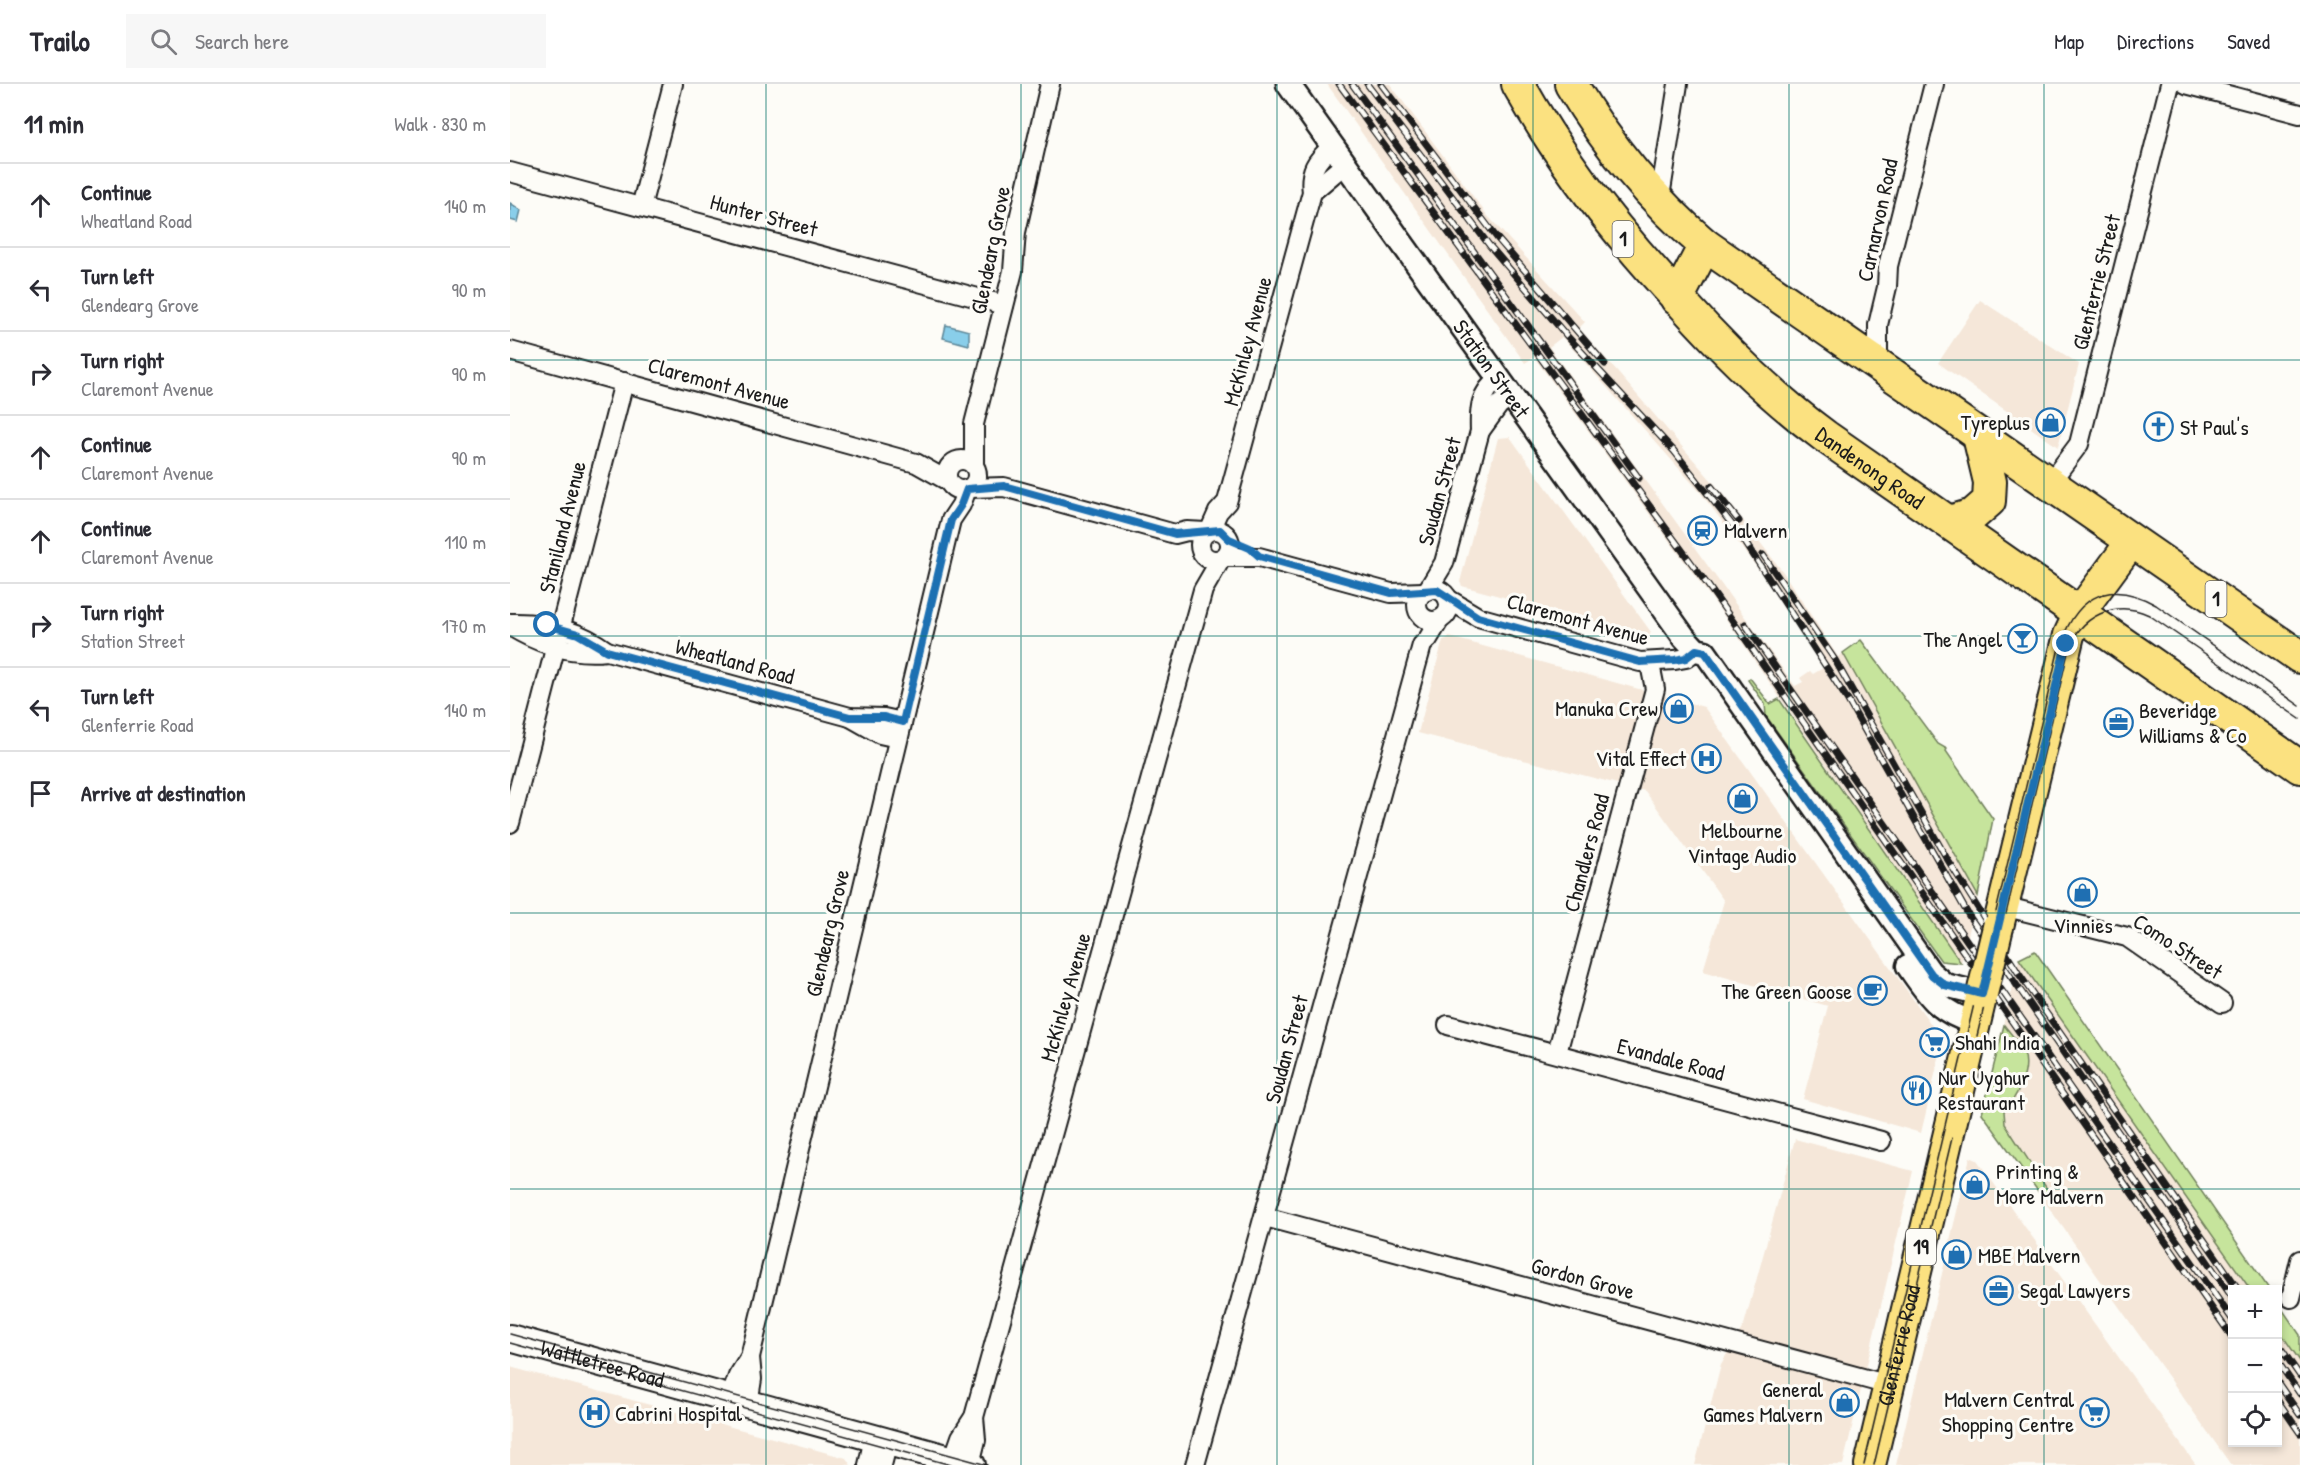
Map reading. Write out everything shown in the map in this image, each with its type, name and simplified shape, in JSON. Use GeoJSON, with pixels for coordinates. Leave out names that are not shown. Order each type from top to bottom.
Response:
{"type":"FeatureCollection","features":[{"type":"Feature","properties":{"kind":"highway","name":"Dandenong Road"},"geometry":{"type":"LineString","coordinates":[[1518,84],[1560,153],[1593,201],[1637,256],[1734,357],[1801,419],[2300,767]]}},
{"type":"Feature","properties":{"kind":"highway","name":"1"},"geometry":{"type":"LineString","coordinates":[[1571,84],[1610,143],[1659,203],[1705,245],[1878,367],[2300,657]]}},
{"type":"Feature","properties":{"kind":"highway"},"geometry":{"type":"LineString","coordinates":[[1677,298],[1705,245]]}},
{"type":"Feature","properties":{"kind":"highway"},"geometry":{"type":"LineString","coordinates":[[1949,522],[1972,515],[1989,501],[1990,482],[1979,436]]}},
{"type":"Feature","properties":{"kind":"main road","name":"Glenferrie Road"},"geometry":{"type":"LineString","coordinates":[[1870,1465],[2064,651],[2079,613],[2132,541]]}},
{"type":"Feature","properties":{"kind":"main road","name":"Wattletree Road"},"geometry":{"type":"LineString","coordinates":[[510,1338],[739,1402],[881,1448],[965,1463]]}},
{"type":"Feature","properties":{"kind":"street"},"geometry":{"type":"LineString","coordinates":[[641,207],[673,84]]}},
{"type":"Feature","properties":{"kind":"street","name":"Glendearg Grove"},"geometry":{"type":"LineString","coordinates":[[739,1402],[738,1376],[750,1357],[951,520],[948,502],[974,424],[1004,305],[1012,270],[1016,232],[1050,84]]}},
{"type":"Feature","properties":{"kind":"street","name":"Station Street"},"geometry":{"type":"LineString","coordinates":[[1288,84],[1690,643],[1697,660],[1752,746],[1932,975],[1945,985],[1982,994]]}},
{"type":"Feature","properties":{"kind":"street"},"geometry":{"type":"LineString","coordinates":[[1659,203],[1678,84]]}},
{"type":"Feature","properties":{"kind":"street","name":"Carnarvon Road"},"geometry":{"type":"LineString","coordinates":[[1878,367],[1878,325],[1887,287],[1888,266],[1934,84]]}},
{"type":"Feature","properties":{"kind":"street","name":"Glenferrie Street"},"geometry":{"type":"LineString","coordinates":[[2049,484],[2079,444],[2170,84]]}},
{"type":"Feature","properties":{"kind":"street"},"geometry":{"type":"LineString","coordinates":[[2186,84],[2300,114]]}},
{"type":"Feature","properties":{"kind":"street","name":"McKinley Avenue"},"geometry":{"type":"LineString","coordinates":[[1208,531],[1218,512],[1227,502],[1312,192],[1338,155]]}},
{"type":"Feature","properties":{"kind":"street","name":"Hunter Street"},"geometry":{"type":"LineString","coordinates":[[510,172],[1004,305]]}},
{"type":"Feature","properties":{"kind":"street","name":"Claremont Avenue"},"geometry":{"type":"LineString","coordinates":[[510,351],[916,463],[956,478]]}},
{"type":"Feature","properties":{"kind":"street","name":"Staniland Avenue"},"geometry":{"type":"LineString","coordinates":[[510,823],[624,382]]}},
{"type":"Feature","properties":{"kind":"street","name":"Soudan Street"},"geometry":{"type":"LineString","coordinates":[[1425,592],[1444,563],[1480,431],[1499,405],[1505,387]]}},
{"type":"Feature","properties":{"kind":"street","name":"Glendearg Grove"},"geometry":{"type":"LineString","coordinates":[[974,424],[975,468]]}},
{"type":"Feature","properties":{"kind":"street"},"geometry":{"type":"LineString","coordinates":[[1004,486],[965,460],[956,478],[1004,486],[1175,534],[1187,531],[1220,530],[1259,556]]}},
{"type":"Feature","properties":{"kind":"street","name":"McKinley Avenue"},"geometry":{"type":"LineString","coordinates":[[1227,502],[1230,516],[1229,538]]}},
{"type":"Feature","properties":{"kind":"street"},"geometry":{"type":"LineString","coordinates":[[1202,552],[1201,538],[1208,531]]}},
{"type":"Feature","properties":{"kind":"street"},"geometry":{"type":"LineString","coordinates":[[1175,534],[1182,542],[1212,560],[1259,556],[1391,593],[1437,590],[1447,598],[1448,609],[1441,618],[1428,620],[1419,612],[1397,600],[1391,593]]}},
{"type":"Feature","properties":{"kind":"street"},"geometry":{"type":"LineString","coordinates":[[1223,558],[1230,549],[1229,538]]}},
{"type":"Feature","properties":{"kind":"street","name":"McKinley Avenue"},"geometry":{"type":"LineString","coordinates":[[1202,552],[1203,590]]}},
{"type":"Feature","properties":{"kind":"street","name":"McKinley Avenue"},"geometry":{"type":"LineString","coordinates":[[965,1463],[961,1437],[974,1417],[1203,590],[1223,558]]}},
{"type":"Feature","properties":{"kind":"street","name":"Soudan Street"},"geometry":{"type":"LineString","coordinates":[[1444,563],[1447,598]]}},
{"type":"Feature","properties":{"kind":"street"},"geometry":{"type":"LineString","coordinates":[[1419,612],[1418,601],[1425,592]]}},
{"type":"Feature","properties":{"kind":"street","name":"Claremont Avenue"},"geometry":{"type":"LineString","coordinates":[[1447,598],[1478,617]]}},
{"type":"Feature","properties":{"kind":"street","name":"Soudan Street"},"geometry":{"type":"LineString","coordinates":[[1419,612],[1418,636],[1422,645]]}},
{"type":"Feature","properties":{"kind":"street","name":"Claremont Avenue"},"geometry":{"type":"LineString","coordinates":[[1441,618],[1478,617],[1658,662],[1686,658],[1690,643]]}},
{"type":"Feature","properties":{"kind":"street","name":"Soudan Street"},"geometry":{"type":"LineString","coordinates":[[1196,1465],[1422,645],[1441,618]]}},
{"type":"Feature","properties":{"kind":"street","name":"Wheatland Road"},"geometry":{"type":"LineString","coordinates":[[510,625],[558,637],[591,653],[607,651],[850,717],[880,734],[900,730]]}},
{"type":"Feature","properties":{"kind":"street","name":"Chandlers Road"},"geometry":{"type":"LineString","coordinates":[[1557,1053],[1655,689],[1658,662]]}},
{"type":"Feature","properties":{"kind":"street","name":"Station Street"},"geometry":{"type":"LineString","coordinates":[[1851,872],[1931,999],[1949,1014],[1975,1023]]}},
{"type":"Feature","properties":{"kind":"street","name":"Como Street"},"geometry":{"type":"LineString","coordinates":[[2001,917],[2127,937],[2222,1003]]}},
{"type":"Feature","properties":{"kind":"street","name":"Evandale Road"},"geometry":{"type":"LineString","coordinates":[[1448,1025],[1881,1141]]}},
{"type":"Feature","properties":{"kind":"street","name":"Gordon Grove"},"geometry":{"type":"LineString","coordinates":[[1264,1217],[1889,1385]]}},
{"type":"Feature","properties":{"kind":"street"},"geometry":{"type":"LineString","coordinates":[[2291,1298],[2300,1260]]}},
{"type":"Feature","properties":{"kind":"street"},"geometry":{"type":"LineString","coordinates":[[868,1465],[881,1448]]}},
{"type":"Feature","properties":{"kind":"shaded area"},"geometry":{"type":"Polygon","coordinates":[[[1327,84],[1390,84],[1487,215],[1585,322],[1579,328],[1718,488],[1783,572],[1838,657],[1843,653],[1978,896],[1961,963],[1718,607],[1534,357],[1525,363],[1327,84]],[[1562,337],[1549,347],[1795,686],[1803,682],[1800,678],[1810,671],[1813,674],[1823,668],[1761,573],[1700,492],[1562,337]]]}},
{"type":"Feature","properties":{"kind":"shaded area"},"geometry":{"type":"Polygon","coordinates":[[[1980,300],[2079,364],[2058,447],[1938,363],[1980,300]]]}},
{"type":"Feature","properties":{"kind":"shaded area"},"geometry":{"type":"Polygon","coordinates":[[[1510,437],[1651,632],[1649,636],[1462,586],[1460,582],[1498,438],[1510,437]]]}},
{"type":"Feature","properties":{"kind":"shaded area"},"geometry":{"type":"Polygon","coordinates":[[[1450,637],[1704,707],[1943,1041],[1921,1133],[1803,1099],[1828,1006],[1703,971],[1724,901],[1645,791],[1418,733],[1443,640],[1450,637]]]}},
{"type":"Feature","properties":{"kind":"shaded area"},"geometry":{"type":"Polygon","coordinates":[[[2033,952],[2262,1285],[2228,1285],[2228,1447],[2282,1447],[2282,1313],[2300,1340],[2300,1465],[2231,1465],[1982,1113],[2019,959],[2033,952]]]}},
{"type":"Feature","properties":{"kind":"shaded area"},"geometry":{"type":"Polygon","coordinates":[[[1795,1139],[1913,1171],[1843,1465],[1695,1465],[1721,1364],[1744,1325],[1795,1139]]]}},
{"type":"Feature","properties":{"kind":"shaded area"},"geometry":{"type":"Polygon","coordinates":[[[1970,1157],[1977,1160],[2196,1465],[1896,1465],[1970,1157]]]}},
{"type":"Feature","properties":{"kind":"shaded area","name":"Cabrini Hospital"},"geometry":{"type":"Polygon","coordinates":[[[510,1367],[846,1458],[851,1465],[510,1465],[510,1367]]]}},
{"type":"Feature","properties":{"kind":"green space"},"geometry":{"type":"Polygon","coordinates":[[[1861,640],[1938,744],[1947,749],[1946,751],[1993,819],[1978,896],[1843,653],[1861,640]]]}},
{"type":"Feature","properties":{"kind":"green space"},"geometry":{"type":"Polygon","coordinates":[[[1750,678],[1770,704],[1779,699],[1961,963],[1941,961],[1766,716],[1765,704],[1748,680],[1750,678]]]}},
{"type":"Feature","properties":{"kind":"green space"},"geometry":{"type":"Polygon","coordinates":[[[2035,951],[2266,1285],[2247,1285],[2019,959],[2035,951]]]}},
{"type":"Feature","properties":{"kind":"green space"},"geometry":{"type":"Polygon","coordinates":[[[2004,1025],[2020,1046],[2026,1060],[2021,1084],[2004,1111],[2005,1124],[2049,1192],[2043,1198],[1982,1113],[2004,1025]]]}},
{"type":"Feature","properties":{"kind":"green space"},"geometry":{"type":"Polygon","coordinates":[[[2282,1309],[2300,1335],[2300,1361],[2282,1335],[2282,1309]]]}},
{"type":"Feature","properties":{"kind":"water"},"geometry":{"type":"Polygon","coordinates":[[[510,203],[521,210],[518,222],[510,220],[510,203]]]}},
{"type":"Feature","properties":{"kind":"water"},"geometry":{"type":"Polygon","coordinates":[[[946,325],[969,331],[969,345],[943,338],[946,325]]]}},
{"type":"Feature","properties":{"kind":"tram line"},"geometry":{"type":"LineString","coordinates":[[1864,1465],[2058,652],[2072,619],[2094,598],[2107,593],[2138,597],[2156,605],[2300,706]]}},
{"type":"Feature","properties":{"kind":"tram line"},"geometry":{"type":"LineString","coordinates":[[1977,1036],[2068,652],[2073,639],[2089,620],[2111,610],[2124,609],[2149,615],[2300,719]]}},
{"type":"Feature","properties":{"kind":"tram line"},"geometry":{"type":"LineString","coordinates":[[1874,1465],[1952,1138]]}},
{"type":"Feature","properties":{"kind":"tram line"},"geometry":{"type":"LineString","coordinates":[[510,1334],[987,1465]]}},
{"type":"Feature","properties":{"kind":"tram line"},"geometry":{"type":"LineString","coordinates":[[510,1343],[951,1465]]}},
{"type":"Feature","properties":{"kind":"railway"},"geometry":{"type":"LineString","coordinates":[[1339,84],[1707,584],[2228,1331]]}},
{"type":"Feature","properties":{"kind":"railway"},"geometry":{"type":"LineString","coordinates":[[1352,84],[1639,478]]}},
{"type":"Feature","properties":{"kind":"railway"},"geometry":{"type":"LineString","coordinates":[[1367,84],[1489,245],[1566,335],[1674,451],[1741,536],[1847,699],[1969,916],[2228,1291]]}},
{"type":"Feature","properties":{"kind":"railway"},"geometry":{"type":"LineString","coordinates":[[1381,84],[1497,238],[1605,364]]}},
{"type":"Feature","properties":{"kind":"railway"},"geometry":{"type":"LineString","coordinates":[[1711,486],[1739,521]]}},
{"type":"Feature","properties":{"kind":"railway"},"geometry":{"type":"LineString","coordinates":[[1763,555],[1835,660],[1946,857],[2019,974],[2236,1285]]}},
{"type":"Feature","properties":{"kind":"railway"},"geometry":{"type":"LineString","coordinates":[[1745,624],[2228,1313]]}},
{"type":"Feature","properties":{"kind":"railway"},"geometry":{"type":"LineString","coordinates":[[2282,1350],[2300,1376]]}},
{"type":"Feature","properties":{"kind":"railway"},"geometry":{"type":"LineString","coordinates":[[2282,1368],[2300,1394]]}},
{"type":"Feature","properties":{"kind":"railway"},"geometry":{"type":"LineString","coordinates":[[2282,1389],[2300,1415]]}},
{"type":"Feature","properties":{"kind":"railway"},"geometry":{"type":"LineString","coordinates":[[2282,1407],[2300,1433]]}},
{"type":"Feature","properties":{"kind":"place","name":"Tyreplus"},"geometry":{"type":"Point","coordinates":[2051,422]}},
{"type":"Feature","properties":{"kind":"place","name":"St Paul's"},"geometry":{"type":"Point","coordinates":[2159,427]}},
{"type":"Feature","properties":{"kind":"place","name":"Malvern"},"geometry":{"type":"Point","coordinates":[1703,530]}},
{"type":"Feature","properties":{"kind":"place","name":"The Angel"},"geometry":{"type":"Point","coordinates":[2023,639]}},
{"type":"Feature","properties":{"kind":"place","name":"Manuka Crew"},"geometry":{"type":"Point","coordinates":[1679,708]}},
{"type":"Feature","properties":{"kind":"place","name":"Beveridge Williams & Co"},"geometry":{"type":"Point","coordinates":[2118,723]}},
{"type":"Feature","properties":{"kind":"place","name":"Vital Effect"},"geometry":{"type":"Point","coordinates":[1707,758]}},
{"type":"Feature","properties":{"kind":"place","name":"Melbourne Vintage Audio"},"geometry":{"type":"Point","coordinates":[1742,798]}},
{"type":"Feature","properties":{"kind":"place","name":"Vinnies"},"geometry":{"type":"Point","coordinates":[2083,893]}},
{"type":"Feature","properties":{"kind":"place","name":"The Green Goose"},"geometry":{"type":"Point","coordinates":[1873,991]}},
{"type":"Feature","properties":{"kind":"place","name":"Shahi India"},"geometry":{"type":"Point","coordinates":[1934,1042]}},
{"type":"Feature","properties":{"kind":"place","name":"Nur Uyghur Restaurant"},"geometry":{"type":"Point","coordinates":[1917,1090]}},
{"type":"Feature","properties":{"kind":"place","name":"Printing & More Malvern"},"geometry":{"type":"Point","coordinates":[1975,1184]}},
{"type":"Feature","properties":{"kind":"place","name":"MBE Malvern"},"geometry":{"type":"Point","coordinates":[1957,1255]}},
{"type":"Feature","properties":{"kind":"place","name":"Segal Lawyers"},"geometry":{"type":"Point","coordinates":[1999,1290]}},
{"type":"Feature","properties":{"kind":"place","name":"General Games Malvern"},"geometry":{"type":"Point","coordinates":[1844,1402]}},
{"type":"Feature","properties":{"kind":"place","name":"Malvern Central Shopping Centre"},"geometry":{"type":"Point","coordinates":[2095,1412]}},
{"type":"Feature","properties":{"kind":"place","name":"Cabrini Hospital"},"geometry":{"type":"Point","coordinates":[594,1413]}},
{"type":"Feature","properties":{"kind":"route"},"geometry":{"type":"LineString","coordinates":[[547,625],[578,634],[607,651],[850,717],[884,717],[903,722],[951,520],[961,505],[967,489],[990,489],[1004,486],[1175,534],[1187,531],[1220,530],[1229,539],[1250,548],[1259,556],[1391,593],[1437,590],[1478,617],[1640,662],[1650,664],[1686,658],[1696,650],[1705,652],[1932,975],[1945,985],[1982,994],[2066,644]]}}]}
